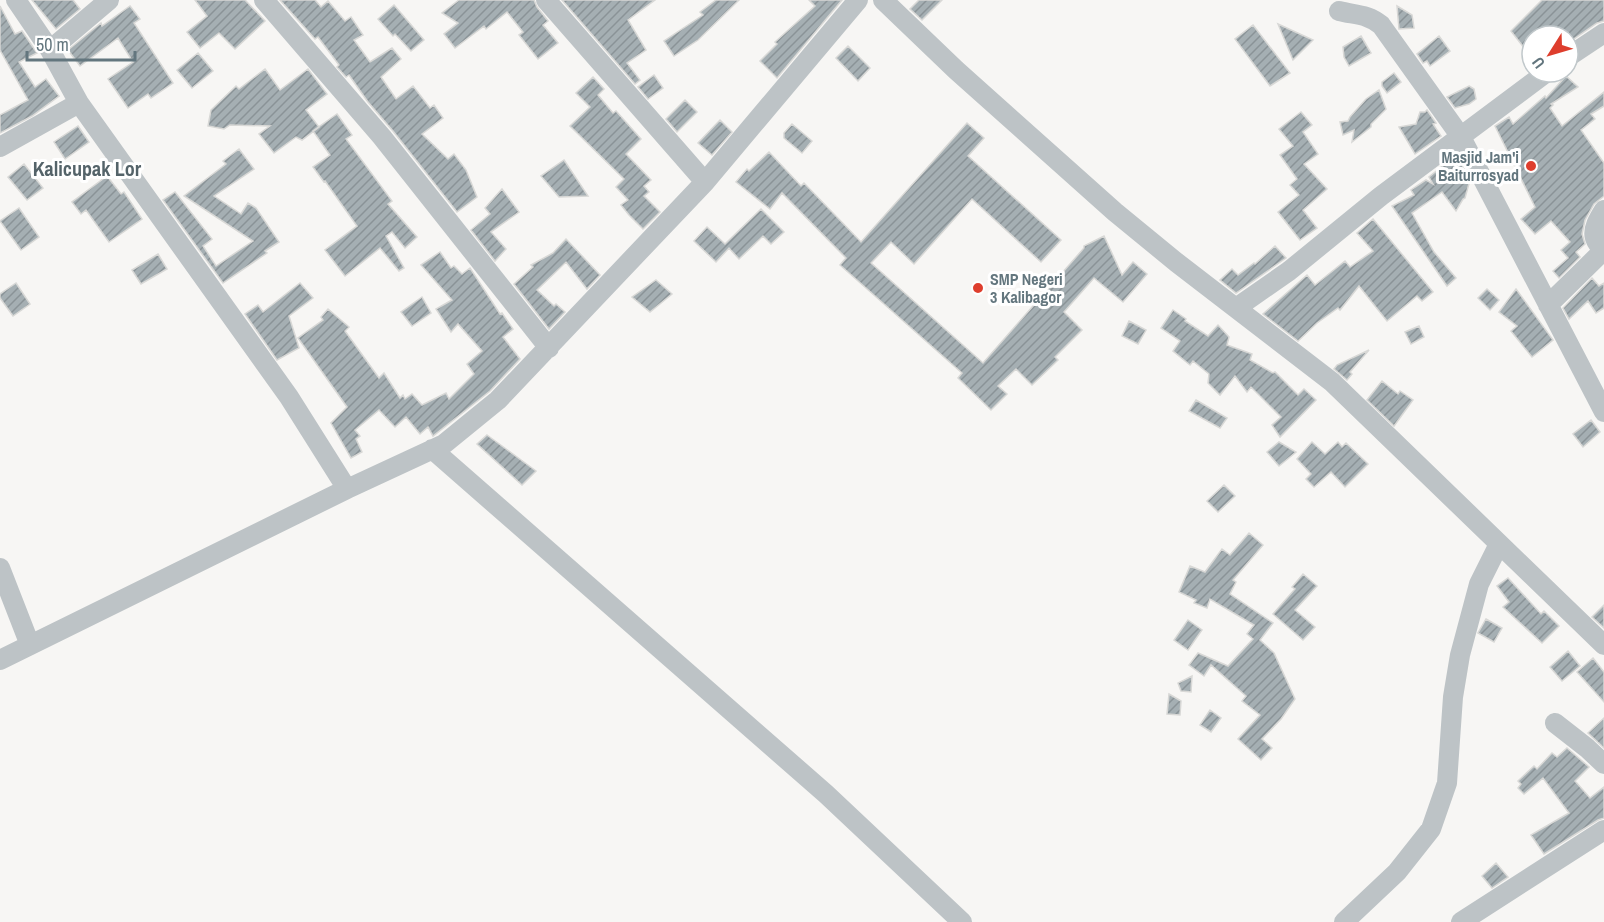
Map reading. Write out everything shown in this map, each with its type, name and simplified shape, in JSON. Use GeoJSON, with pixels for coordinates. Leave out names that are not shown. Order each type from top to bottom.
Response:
{"type":"FeatureCollection","features":[{"type":"Feature","properties":{"kind":"street"},"geometry":{"type":"LineString","coordinates":[[16,0],[50,50],[79,103],[290,397],[347,489]]}},
{"type":"Feature","properties":{"kind":"street"},"geometry":{"type":"LineString","coordinates":[[50,50],[109,0]]}},
{"type":"Feature","properties":{"kind":"street"},"geometry":{"type":"LineString","coordinates":[[265,0],[382,137],[549,348]]}},
{"type":"Feature","properties":{"kind":"street"},"geometry":{"type":"LineString","coordinates":[[546,0],[705,182]]}},
{"type":"Feature","properties":{"kind":"street"},"geometry":{"type":"LineString","coordinates":[[3,653],[30,645],[347,489],[444,444],[465,428],[498,400],[549,348],[705,182],[858,0]]}},
{"type":"Feature","properties":{"kind":"street"},"geometry":{"type":"LineString","coordinates":[[883,0],[1073,176],[1176,262],[1332,382],[1604,645]]}},
{"type":"Feature","properties":{"kind":"street"},"geometry":{"type":"LineString","coordinates":[[1339,11],[1362,14],[1381,25],[1461,137],[1604,412]]}},
{"type":"Feature","properties":{"kind":"street"},"geometry":{"type":"LineString","coordinates":[[1580,49],[1604,33]]}},
{"type":"Feature","properties":{"kind":"street"},"geometry":{"type":"LineString","coordinates":[[1236,308],[1289,271],[1381,195],[1531,84]]}},
{"type":"Feature","properties":{"kind":"street"},"geometry":{"type":"LineString","coordinates":[[0,147],[79,103]]}},
{"type":"Feature","properties":{"kind":"street"},"geometry":{"type":"LineString","coordinates":[[1548,305],[1602,252],[1594,233],[1604,210]]}},
{"type":"Feature","properties":{"kind":"street"},"geometry":{"type":"LineString","coordinates":[[432,449],[826,794],[962,922]]}},
{"type":"Feature","properties":{"kind":"street"},"geometry":{"type":"LineString","coordinates":[[1344,922],[1397,872],[1431,829],[1447,783],[1453,696],[1460,655],[1479,584],[1499,544]]}},
{"type":"Feature","properties":{"kind":"street"},"geometry":{"type":"LineString","coordinates":[[0,568],[30,645]]}},
{"type":"Feature","properties":{"kind":"street"},"geometry":{"type":"LineString","coordinates":[[1555,723],[1604,764]]}},
{"type":"Feature","properties":{"kind":"street"},"geometry":{"type":"LineString","coordinates":[[1461,922],[1604,830]]}},
{"type":"Feature","properties":{"kind":"building"},"geometry":{"type":"Polygon","coordinates":[[[32,0],[73,0],[80,9],[56,29],[32,0]]]}},
{"type":"Feature","properties":{"kind":"building"},"geometry":{"type":"Polygon","coordinates":[[[195,0],[245,0],[265,21],[235,49],[219,33],[200,48],[187,32],[207,16],[195,0]]]}},
{"type":"Feature","properties":{"kind":"building"},"geometry":{"type":"Polygon","coordinates":[[[280,0],[315,0],[321,7],[328,1],[345,21],[351,17],[363,35],[354,40],[370,62],[392,48],[401,59],[381,77],[396,99],[413,86],[430,108],[434,105],[443,118],[422,134],[448,159],[454,154],[466,170],[477,197],[457,212],[349,75],[346,77],[337,67],[339,65],[318,37],[315,39],[280,0]]]}},
{"type":"Feature","properties":{"kind":"building"},"geometry":{"type":"Polygon","coordinates":[[[459,0],[534,0],[548,21],[543,25],[558,43],[538,59],[519,35],[523,32],[507,12],[486,29],[484,26],[455,48],[444,34],[458,23],[442,13],[459,0]]]}},
{"type":"Feature","properties":{"kind":"building"},"geometry":{"type":"Polygon","coordinates":[[[562,0],[655,0],[628,20],[646,50],[627,63],[640,80],[635,84],[562,0]]]}},
{"type":"Feature","properties":{"kind":"building"},"geometry":{"type":"Polygon","coordinates":[[[716,0],[739,0],[698,40],[674,56],[664,41],[703,15],[700,12],[716,0]]]}},
{"type":"Feature","properties":{"kind":"building"},"geometry":{"type":"Polygon","coordinates":[[[809,0],[842,0],[777,78],[760,61],[777,44],[775,42],[815,6],[809,0]]]}},
{"type":"Feature","properties":{"kind":"building"},"geometry":{"type":"Polygon","coordinates":[[[919,0],[942,0],[922,20],[910,9],[919,0]]]}},
{"type":"Feature","properties":{"kind":"building"},"geometry":{"type":"Polygon","coordinates":[[[1542,0],[1604,0],[1604,21],[1580,35],[1580,24],[1520,24],[1520,43],[1511,31],[1542,0]]]}},
{"type":"Feature","properties":{"kind":"building"},"geometry":{"type":"Polygon","coordinates":[[[394,5],[424,40],[411,51],[378,19],[394,5]]]}},
{"type":"Feature","properties":{"kind":"building"},"geometry":{"type":"Polygon","coordinates":[[[0,6],[15,34],[22,31],[37,53],[19,62],[35,87],[46,79],[59,96],[32,116],[0,133],[0,115],[28,100],[0,50],[0,6]]]}},
{"type":"Feature","properties":{"kind":"building"},"geometry":{"type":"Polygon","coordinates":[[[130,6],[140,19],[134,23],[173,83],[151,98],[148,94],[128,108],[108,79],[133,62],[118,38],[80,66],[68,50],[101,23],[102,26],[130,6]]]}},
{"type":"Feature","properties":{"kind":"building"},"geometry":{"type":"Polygon","coordinates":[[[1397,6],[1412,15],[1414,28],[1399,29],[1397,6]]]}},
{"type":"Feature","properties":{"kind":"building"},"geometry":{"type":"Polygon","coordinates":[[[1278,24],[1313,40],[1293,60],[1278,24]]]}},
{"type":"Feature","properties":{"kind":"building"},"geometry":{"type":"Polygon","coordinates":[[[1253,25],[1290,73],[1270,86],[1235,39],[1253,25]]]}},
{"type":"Feature","properties":{"kind":"building"},"geometry":{"type":"Polygon","coordinates":[[[1361,36],[1371,53],[1349,66],[1344,57],[1343,47],[1361,36]]]}},
{"type":"Feature","properties":{"kind":"building"},"geometry":{"type":"Polygon","coordinates":[[[1439,36],[1450,51],[1430,66],[1427,61],[1423,63],[1417,54],[1439,36]]]}},
{"type":"Feature","properties":{"kind":"building"},"geometry":{"type":"Polygon","coordinates":[[[848,46],[870,68],[858,81],[836,58],[848,46]]]}},
{"type":"Feature","properties":{"kind":"building"},"geometry":{"type":"Polygon","coordinates":[[[198,53],[213,71],[192,88],[177,70],[198,53]]]}},
{"type":"Feature","properties":{"kind":"building"},"geometry":{"type":"Polygon","coordinates":[[[265,69],[280,90],[308,69],[327,94],[306,110],[319,127],[302,140],[296,137],[274,153],[259,134],[270,126],[230,125],[224,129],[208,126],[211,110],[236,86],[239,89],[265,69]]]}},
{"type":"Feature","properties":{"kind":"building"},"geometry":{"type":"Polygon","coordinates":[[[1394,73],[1401,82],[1387,93],[1382,82],[1394,73]]]}},
{"type":"Feature","properties":{"kind":"building"},"geometry":{"type":"Polygon","coordinates":[[[654,75],[663,88],[648,99],[638,87],[654,75]]]}},
{"type":"Feature","properties":{"kind":"building"},"geometry":{"type":"Polygon","coordinates":[[[593,77],[604,89],[598,95],[613,113],[616,111],[641,139],[626,154],[651,180],[644,186],[649,192],[644,196],[660,212],[643,229],[621,205],[628,200],[616,187],[624,179],[570,126],[590,107],[576,93],[593,77]]]}},
{"type":"Feature","properties":{"kind":"building"},"geometry":{"type":"Polygon","coordinates":[[[1559,84],[1575,84],[1578,87],[1551,104],[1553,105],[1550,108],[1562,126],[1604,92],[1604,106],[1591,114],[1595,119],[1581,130],[1604,163],[1604,196],[1594,204],[1585,220],[1582,234],[1585,244],[1576,252],[1580,257],[1559,278],[1553,271],[1568,258],[1561,250],[1570,242],[1551,221],[1535,234],[1521,219],[1535,207],[1495,126],[1509,117],[1513,124],[1545,96],[1546,98],[1559,84]]]}},
{"type":"Feature","properties":{"kind":"building"},"geometry":{"type":"Polygon","coordinates":[[[1469,86],[1474,89],[1476,99],[1469,104],[1455,108],[1447,97],[1469,86]]]}},
{"type":"Feature","properties":{"kind":"building"},"geometry":{"type":"Polygon","coordinates":[[[1379,90],[1386,109],[1371,124],[1371,127],[1352,142],[1354,130],[1343,135],[1340,122],[1348,121],[1366,99],[1379,90]]]}},
{"type":"Feature","properties":{"kind":"building"},"geometry":{"type":"Polygon","coordinates":[[[685,100],[697,112],[677,132],[666,119],[685,100]]]}},
{"type":"Feature","properties":{"kind":"building"},"geometry":{"type":"Polygon","coordinates":[[[1427,110],[1441,136],[1415,154],[1399,127],[1416,124],[1420,112],[1427,110]]]}},
{"type":"Feature","properties":{"kind":"building"},"geometry":{"type":"Polygon","coordinates":[[[1301,112],[1312,125],[1303,132],[1318,154],[1304,164],[1327,189],[1303,210],[1317,228],[1300,240],[1278,212],[1299,195],[1290,185],[1297,179],[1280,155],[1293,146],[1279,129],[1301,112]]]}},
{"type":"Feature","properties":{"kind":"building"},"geometry":{"type":"Polygon","coordinates":[[[337,114],[352,135],[346,139],[392,201],[388,204],[417,237],[405,248],[392,232],[386,236],[404,268],[399,271],[380,248],[345,276],[325,250],[357,226],[313,167],[330,155],[313,131],[337,114]]]}},
{"type":"Feature","properties":{"kind":"building"},"geometry":{"type":"Polygon","coordinates":[[[720,120],[732,132],[712,155],[698,143],[720,120]]]}},
{"type":"Feature","properties":{"kind":"building"},"geometry":{"type":"Polygon","coordinates":[[[967,123],[984,138],[968,156],[1061,240],[1041,262],[972,199],[914,264],[891,242],[871,263],[983,363],[1084,246],[1104,236],[1122,275],[1133,262],[1147,274],[1123,302],[1094,278],[1064,312],[1082,330],[1055,357],[1058,360],[1032,385],[1016,369],[998,386],[1007,394],[991,410],[958,378],[962,373],[840,265],[846,258],[782,193],[770,209],[736,182],[747,169],[749,171],[769,152],[801,186],[804,183],[861,242],[967,123]]]}},
{"type":"Feature","properties":{"kind":"building"},"geometry":{"type":"Polygon","coordinates":[[[792,124],[812,141],[802,153],[784,138],[784,133],[792,124]]]}},
{"type":"Feature","properties":{"kind":"building"},"geometry":{"type":"Polygon","coordinates":[[[78,126],[89,142],[65,159],[54,142],[78,126]]]}},
{"type":"Feature","properties":{"kind":"building"},"geometry":{"type":"Polygon","coordinates":[[[239,149],[254,169],[214,196],[241,214],[248,203],[256,208],[279,242],[223,283],[163,200],[175,192],[212,239],[203,246],[216,266],[253,241],[184,196],[226,164],[223,161],[239,149]]]}},
{"type":"Feature","properties":{"kind":"building"},"geometry":{"type":"Polygon","coordinates":[[[1455,156],[1470,180],[1465,198],[1456,211],[1442,192],[1412,213],[1434,252],[1456,278],[1447,286],[1392,206],[1414,195],[1411,190],[1426,180],[1433,184],[1429,177],[1455,156]]]}},
{"type":"Feature","properties":{"kind":"building"},"geometry":{"type":"Polygon","coordinates":[[[564,160],[588,196],[559,197],[541,176],[564,160]]]}},
{"type":"Feature","properties":{"kind":"building"},"geometry":{"type":"Polygon","coordinates":[[[24,164],[43,188],[27,200],[8,177],[24,164]]]}},
{"type":"Feature","properties":{"kind":"building"},"geometry":{"type":"Polygon","coordinates":[[[107,176],[121,194],[124,192],[142,219],[109,242],[86,210],[81,214],[72,202],[107,176]]]}},
{"type":"Feature","properties":{"kind":"building"},"geometry":{"type":"Polygon","coordinates":[[[502,189],[519,212],[491,232],[506,249],[495,261],[471,230],[490,214],[485,208],[502,189]]]}},
{"type":"Feature","properties":{"kind":"building"},"geometry":{"type":"Polygon","coordinates":[[[19,208],[39,237],[21,250],[0,221],[19,208]]]}},
{"type":"Feature","properties":{"kind":"building"},"geometry":{"type":"Polygon","coordinates":[[[761,209],[784,232],[771,244],[763,236],[739,259],[729,248],[716,262],[694,241],[707,227],[725,244],[761,209]]]}},
{"type":"Feature","properties":{"kind":"building"},"geometry":{"type":"Polygon","coordinates":[[[1373,219],[1433,292],[1422,301],[1417,296],[1387,321],[1359,286],[1340,310],[1338,308],[1317,323],[1298,341],[1263,314],[1307,275],[1315,285],[1345,261],[1350,267],[1373,251],[1357,233],[1373,219]]]}},
{"type":"Feature","properties":{"kind":"building"},"geometry":{"type":"Polygon","coordinates":[[[566,239],[600,275],[587,289],[566,262],[537,290],[554,306],[556,304],[565,312],[549,329],[514,284],[533,267],[531,265],[553,253],[566,239]]]}},
{"type":"Feature","properties":{"kind":"building"},"geometry":{"type":"Polygon","coordinates":[[[1275,246],[1286,258],[1236,293],[1220,280],[1232,269],[1238,275],[1255,264],[1275,246]]]}},
{"type":"Feature","properties":{"kind":"building"},"geometry":{"type":"Polygon","coordinates":[[[440,252],[451,268],[454,266],[462,274],[470,268],[500,314],[502,313],[513,329],[503,337],[520,359],[490,391],[433,436],[428,427],[420,434],[406,417],[395,427],[379,410],[355,430],[360,436],[356,439],[362,452],[351,458],[331,423],[347,407],[298,338],[323,320],[321,317],[328,309],[349,327],[345,331],[379,378],[384,373],[400,398],[403,395],[405,399],[412,394],[422,405],[446,393],[449,399],[474,374],[467,364],[482,351],[458,324],[451,332],[436,309],[452,300],[421,265],[440,252]]]}},
{"type":"Feature","properties":{"kind":"building"},"geometry":{"type":"Polygon","coordinates":[[[158,254],[167,269],[141,284],[132,270],[158,254]]]}},
{"type":"Feature","properties":{"kind":"building"},"geometry":{"type":"Polygon","coordinates":[[[1592,278],[1599,286],[1604,283],[1604,308],[1596,313],[1588,301],[1569,319],[1563,308],[1592,278]]]}},
{"type":"Feature","properties":{"kind":"building"},"geometry":{"type":"Polygon","coordinates":[[[656,280],[672,294],[650,312],[632,297],[656,280]]]}},
{"type":"Feature","properties":{"kind":"building"},"geometry":{"type":"Polygon","coordinates":[[[16,283],[30,304],[13,316],[0,298],[0,294],[16,283]]]}},
{"type":"Feature","properties":{"kind":"building"},"geometry":{"type":"Polygon","coordinates":[[[300,283],[313,298],[289,316],[299,348],[277,360],[245,314],[258,305],[263,312],[300,283]]]}},
{"type":"Feature","properties":{"kind":"building"},"geometry":{"type":"Polygon","coordinates":[[[1487,289],[1499,300],[1490,310],[1478,298],[1487,289]]]}},
{"type":"Feature","properties":{"kind":"building"},"geometry":{"type":"Polygon","coordinates":[[[1516,289],[1553,340],[1532,357],[1511,331],[1517,326],[1499,312],[1516,289]]]}},
{"type":"Feature","properties":{"kind":"building"},"geometry":{"type":"Polygon","coordinates":[[[422,297],[431,313],[412,326],[401,312],[422,297]]]}},
{"type":"Feature","properties":{"kind":"building"},"geometry":{"type":"Polygon","coordinates":[[[1173,310],[1208,336],[1218,325],[1229,337],[1227,345],[1252,354],[1250,360],[1275,372],[1298,395],[1304,389],[1316,400],[1280,437],[1272,425],[1281,417],[1251,387],[1247,392],[1235,376],[1220,395],[1208,383],[1209,374],[1193,361],[1190,365],[1173,351],[1180,341],[1161,328],[1173,310]]]}},
{"type":"Feature","properties":{"kind":"building"},"geometry":{"type":"Polygon","coordinates":[[[1129,321],[1146,330],[1138,344],[1122,336],[1129,321]]]}},
{"type":"Feature","properties":{"kind":"building"},"geometry":{"type":"Polygon","coordinates":[[[1419,326],[1424,337],[1411,344],[1405,332],[1419,326]]]}},
{"type":"Feature","properties":{"kind":"building"},"geometry":{"type":"Polygon","coordinates":[[[1369,350],[1350,372],[1352,374],[1347,380],[1334,369],[1337,365],[1369,350]]]}},
{"type":"Feature","properties":{"kind":"building"},"geometry":{"type":"Polygon","coordinates":[[[1382,381],[1398,394],[1400,391],[1413,400],[1394,426],[1367,400],[1382,381]]]}},
{"type":"Feature","properties":{"kind":"building"},"geometry":{"type":"Polygon","coordinates":[[[1196,400],[1227,418],[1220,428],[1189,411],[1196,400]]]}},
{"type":"Feature","properties":{"kind":"building"},"geometry":{"type":"Polygon","coordinates":[[[1591,420],[1600,432],[1583,447],[1573,434],[1591,420]]]}},
{"type":"Feature","properties":{"kind":"building"},"geometry":{"type":"Polygon","coordinates":[[[487,435],[536,471],[522,485],[477,444],[487,435]]]}},
{"type":"Feature","properties":{"kind":"building"},"geometry":{"type":"Polygon","coordinates":[[[1279,442],[1296,452],[1279,466],[1267,452],[1279,442]]]}},
{"type":"Feature","properties":{"kind":"building"},"geometry":{"type":"Polygon","coordinates":[[[1312,442],[1325,454],[1338,442],[1342,447],[1346,443],[1368,464],[1345,487],[1331,472],[1314,487],[1306,479],[1311,474],[1297,459],[1312,442]]]}},
{"type":"Feature","properties":{"kind":"building"},"geometry":{"type":"Polygon","coordinates":[[[1224,485],[1235,496],[1218,512],[1207,501],[1224,485]]]}},
{"type":"Feature","properties":{"kind":"building"},"geometry":{"type":"Polygon","coordinates":[[[1249,533],[1263,545],[1233,580],[1236,582],[1230,594],[1273,623],[1260,640],[1274,653],[1295,699],[1281,719],[1262,739],[1272,748],[1261,760],[1238,739],[1260,715],[1242,701],[1246,696],[1211,665],[1204,676],[1189,665],[1198,653],[1228,666],[1253,639],[1247,634],[1254,625],[1210,599],[1207,608],[1194,603],[1196,600],[1179,592],[1190,566],[1205,572],[1222,549],[1230,555],[1249,533]]]}},
{"type":"Feature","properties":{"kind":"building"},"geometry":{"type":"Polygon","coordinates":[[[1303,574],[1317,586],[1295,610],[1315,627],[1303,640],[1273,614],[1295,589],[1292,587],[1303,574]]]}},
{"type":"Feature","properties":{"kind":"building"},"geometry":{"type":"Polygon","coordinates":[[[1508,578],[1541,614],[1544,611],[1559,626],[1542,643],[1503,607],[1509,602],[1497,586],[1508,578]]]}},
{"type":"Feature","properties":{"kind":"building"},"geometry":{"type":"Polygon","coordinates":[[[1604,605],[1604,628],[1592,617],[1604,605]]]}},
{"type":"Feature","properties":{"kind":"building"},"geometry":{"type":"Polygon","coordinates":[[[1486,619],[1502,628],[1494,642],[1478,633],[1486,619]]]}},
{"type":"Feature","properties":{"kind":"building"},"geometry":{"type":"Polygon","coordinates":[[[1188,620],[1202,630],[1188,650],[1174,640],[1188,620]]]}},
{"type":"Feature","properties":{"kind":"building"},"geometry":{"type":"Polygon","coordinates":[[[1568,651],[1580,666],[1562,681],[1550,667],[1568,651]]]}},
{"type":"Feature","properties":{"kind":"building"},"geometry":{"type":"Polygon","coordinates":[[[1593,658],[1604,672],[1604,702],[1577,672],[1593,658]]]}},
{"type":"Feature","properties":{"kind":"building"},"geometry":{"type":"Polygon","coordinates":[[[1192,676],[1191,692],[1181,691],[1178,683],[1192,676]]]}},
{"type":"Feature","properties":{"kind":"building"},"geometry":{"type":"Polygon","coordinates":[[[1169,694],[1181,701],[1180,715],[1167,714],[1169,694]]]}},
{"type":"Feature","properties":{"kind":"building"},"geometry":{"type":"Polygon","coordinates":[[[1210,710],[1221,718],[1211,732],[1200,725],[1210,710]]]}},
{"type":"Feature","properties":{"kind":"building"},"geometry":{"type":"Polygon","coordinates":[[[1604,718],[1604,748],[1588,733],[1604,718]]]}},
{"type":"Feature","properties":{"kind":"building"},"geometry":{"type":"Polygon","coordinates":[[[1567,748],[1589,767],[1575,781],[1590,798],[1604,787],[1604,818],[1544,854],[1531,835],[1569,813],[1543,778],[1524,794],[1518,788],[1521,784],[1518,781],[1534,766],[1537,769],[1552,753],[1557,757],[1567,748]]]}},
{"type":"Feature","properties":{"kind":"building"},"geometry":{"type":"Polygon","coordinates":[[[1496,863],[1508,877],[1492,888],[1482,876],[1496,863]]]}},
{"type":"Feature","properties":{"kind":"place","name":"Masjid Jam'i Baiturrosyad"},"geometry":{"type":"Point","coordinates":[1531,166]}},
{"type":"Feature","properties":{"kind":"place","name":"SMP Negeri 3 Kalibagor"},"geometry":{"type":"Point","coordinates":[978,288]}},
{"type":"Feature","properties":{"kind":"district","name":"Kalicupak Lor"},"geometry":{"type":"Point","coordinates":[87,168]}}]}
